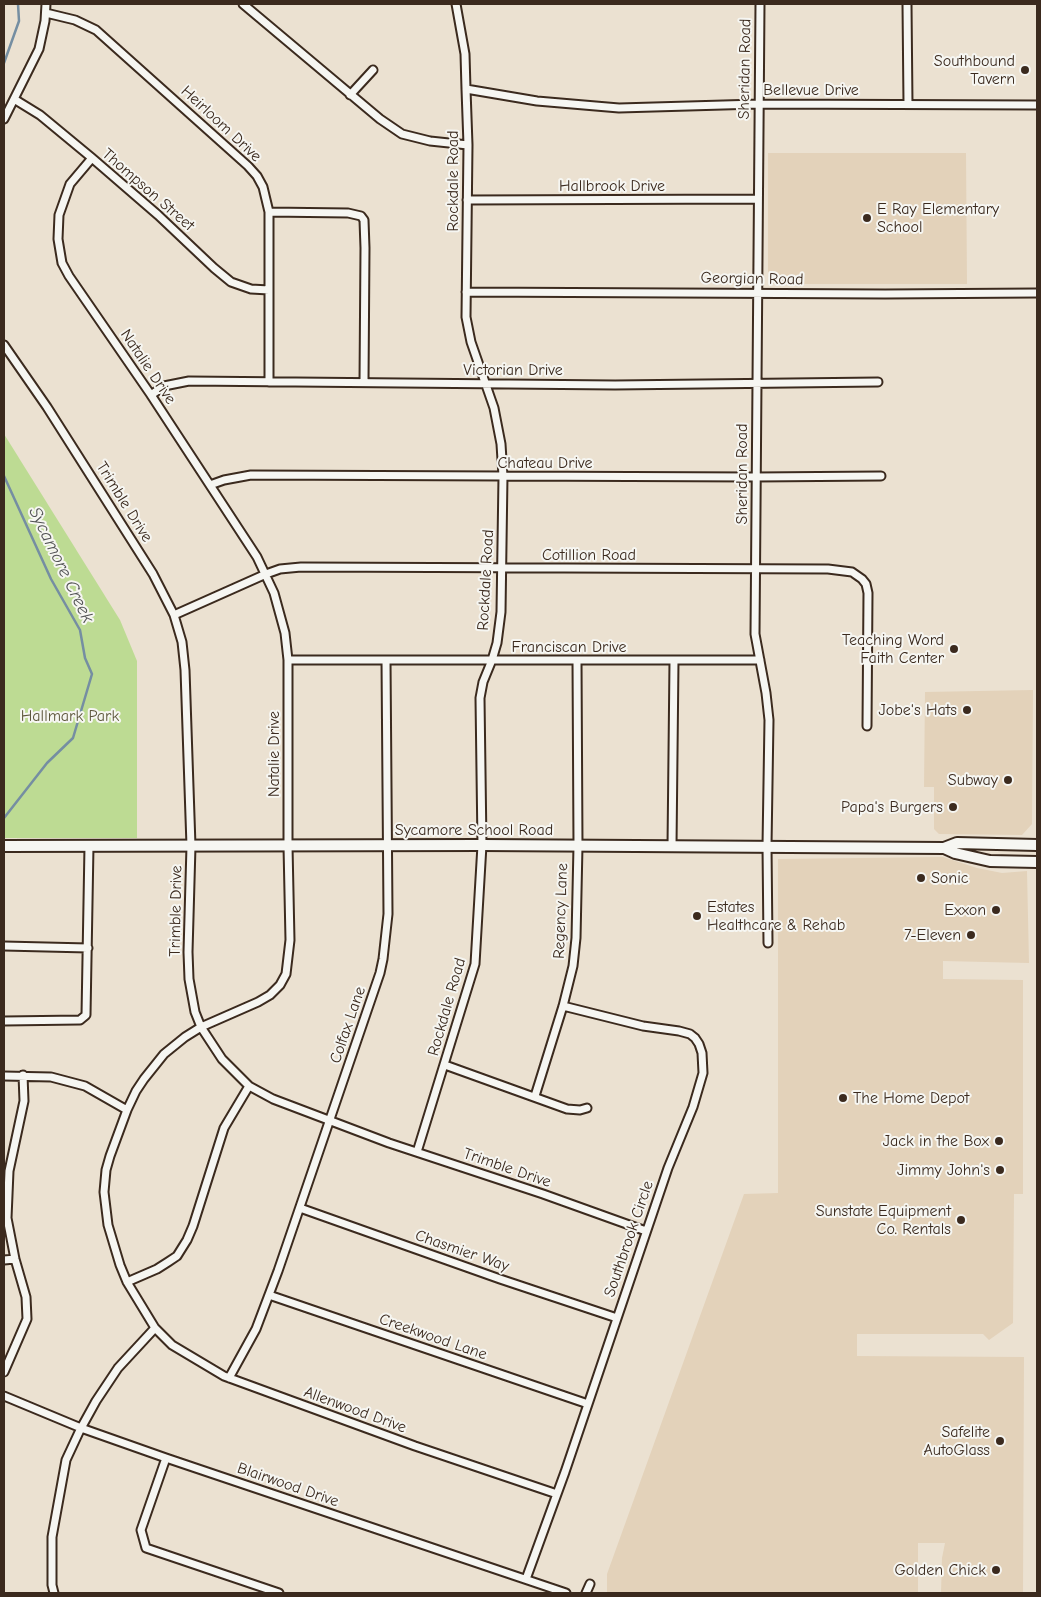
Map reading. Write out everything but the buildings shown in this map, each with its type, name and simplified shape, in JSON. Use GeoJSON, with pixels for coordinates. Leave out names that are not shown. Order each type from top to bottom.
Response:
{"type":"FeatureCollection","features":[{"type":"Feature","properties":{"kind":"main road","name":"Sycamore School Road"},"geometry":{"type":"LineString","coordinates":[[4,846],[482,845],[944,848],[957,843],[1037,845]]}},
{"type":"Feature","properties":{"kind":"main road","name":"Sycamore School Road"},"geometry":{"type":"LineString","coordinates":[[944,848],[955,853],[990,860],[1037,862]]}},
{"type":"Feature","properties":{"kind":"street"},"geometry":{"type":"LineString","coordinates":[[4,119],[39,50],[46,4]]}},
{"type":"Feature","properties":{"kind":"street"},"geometry":{"type":"LineString","coordinates":[[243,4],[350,95],[402,134],[430,141],[468,145]]}},
{"type":"Feature","properties":{"kind":"street","name":"Rockdale Road"},"geometry":{"type":"LineString","coordinates":[[417,1152],[475,964],[482,845],[480,698],[483,682],[492,660],[501,612],[503,476],[501,444],[494,408],[468,330],[466,292],[468,145],[465,54],[456,4]]}},
{"type":"Feature","properties":{"kind":"street","name":"Sheridan Road"},"geometry":{"type":"LineString","coordinates":[[760,4],[755,634],[769,720],[766,846],[768,943]]}},
{"type":"Feature","properties":{"kind":"street"},"geometry":{"type":"LineString","coordinates":[[907,4],[908,104]]}},
{"type":"Feature","properties":{"kind":"street","name":"Heirloom Drive"},"geometry":{"type":"LineString","coordinates":[[46,13],[87,25],[107,39],[248,166],[263,187],[269,212],[269,382]]}},
{"type":"Feature","properties":{"kind":"street"},"geometry":{"type":"LineString","coordinates":[[350,95],[373,70]]}},
{"type":"Feature","properties":{"kind":"street","name":"Bellevue Drive"},"geometry":{"type":"LineString","coordinates":[[466,88],[537,101],[619,108],[758,104],[1037,105]]}},
{"type":"Feature","properties":{"kind":"street","name":"Thompson Street"},"geometry":{"type":"LineString","coordinates":[[14,99],[40,115],[92,158],[231,282],[251,289],[269,290]]}},
{"type":"Feature","properties":{"kind":"street","name":"Natalie Drive"},"geometry":{"type":"LineString","coordinates":[[92,158],[70,184],[65,195],[58,225],[59,253],[62,263],[151,395],[266,574],[282,620],[288,660],[290,940],[286,974],[280,986],[264,998],[201,1027],[164,1054],[144,1079],[127,1110],[106,1170],[104,1192],[108,1225],[120,1265],[127,1282],[155,1328]]}},
{"type":"Feature","properties":{"kind":"street","name":"Hallbrook Drive"},"geometry":{"type":"LineString","coordinates":[[467,200],[758,199]]}},
{"type":"Feature","properties":{"kind":"street"},"geometry":{"type":"LineString","coordinates":[[269,212],[348,214],[361,216],[364,220],[366,248],[364,382]]}},
{"type":"Feature","properties":{"kind":"street","name":"Georgian Road"},"geometry":{"type":"LineString","coordinates":[[466,292],[885,294],[1037,292]]}},
{"type":"Feature","properties":{"kind":"street","name":"Trimble Drive"},"geometry":{"type":"LineString","coordinates":[[4,345],[47,407],[153,574],[174,615],[182,642],[185,670],[191,846],[189,979],[195,1012],[201,1027],[222,1059],[250,1086],[273,1099],[417,1152],[646,1231]]}},
{"type":"Feature","properties":{"kind":"street","name":"Victorian Drive"},"geometry":{"type":"LineString","coordinates":[[151,395],[164,386],[189,381],[487,384],[878,382]]}},
{"type":"Feature","properties":{"kind":"street","name":"Chateau Drive"},"geometry":{"type":"LineString","coordinates":[[210,485],[224,480],[251,475],[881,476]]}},
{"type":"Feature","properties":{"kind":"street","name":"Cotillion Road"},"geometry":{"type":"LineString","coordinates":[[174,615],[280,569],[755,568],[828,569],[852,572],[858,575],[866,584],[869,614],[867,726]]}},
{"type":"Feature","properties":{"kind":"street","name":"Franciscan Drive"},"geometry":{"type":"LineString","coordinates":[[288,660],[760,660]]}},
{"type":"Feature","properties":{"kind":"street","name":"Colfax Lane"},"geometry":{"type":"LineString","coordinates":[[229,1378],[256,1329],[269,1296],[330,1121],[383,959],[388,914],[386,660]]}},
{"type":"Feature","properties":{"kind":"street","name":"Regency Lane"},"geometry":{"type":"LineString","coordinates":[[535,1096],[563,1006],[573,966],[576,938],[578,846],[576,660]]}},
{"type":"Feature","properties":{"kind":"street"},"geometry":{"type":"LineString","coordinates":[[672,846],[674,660]]}},
{"type":"Feature","properties":{"kind":"street"},"geometry":{"type":"LineString","coordinates":[[4,1021],[80,1020],[86,1015],[89,846]]}},
{"type":"Feature","properties":{"kind":"street"},"geometry":{"type":"LineString","coordinates":[[4,946],[88,948]]}},
{"type":"Feature","properties":{"kind":"street","name":"Southbrook Circle"},"geometry":{"type":"LineString","coordinates":[[526,1579],[557,1494],[668,1168],[700,1087],[703,1063],[699,1044],[690,1034],[643,1026],[563,1006]]}},
{"type":"Feature","properties":{"kind":"street"},"geometry":{"type":"LineString","coordinates":[[445,1065],[567,1109],[580,1110],[587,1108]]}},
{"type":"Feature","properties":{"kind":"street"},"geometry":{"type":"LineString","coordinates":[[4,1372],[27,1319],[26,1297],[15,1259],[7,1218],[6,1171],[24,1101],[23,1075]]}},
{"type":"Feature","properties":{"kind":"street"},"geometry":{"type":"LineString","coordinates":[[4,1076],[51,1077],[85,1086],[127,1110]]}},
{"type":"Feature","properties":{"kind":"street"},"geometry":{"type":"LineString","coordinates":[[127,1282],[157,1269],[177,1256],[193,1226],[224,1128],[250,1086]]}},
{"type":"Feature","properties":{"kind":"street","name":"Chasmier Way"},"geometry":{"type":"LineString","coordinates":[[300,1208],[500,1279],[617,1318]]}},
{"type":"Feature","properties":{"kind":"street"},"geometry":{"type":"LineString","coordinates":[[4,1260],[15,1259]]}},
{"type":"Feature","properties":{"kind":"street","name":"Creekwood Lane"},"geometry":{"type":"LineString","coordinates":[[269,1296],[588,1404]]}},
{"type":"Feature","properties":{"kind":"street"},"geometry":{"type":"LineString","coordinates":[[54,1593],[52,1585],[52,1537],[66,1460],[96,1401],[118,1368],[155,1328]]}},
{"type":"Feature","properties":{"kind":"street","name":"Allenwood Drive"},"geometry":{"type":"LineString","coordinates":[[155,1328],[172,1345],[229,1378],[415,1446],[557,1494]]}},
{"type":"Feature","properties":{"kind":"street","name":"Blairwood Drive"},"geometry":{"type":"LineString","coordinates":[[4,1396],[81,1428],[166,1458],[566,1593]]}},
{"type":"Feature","properties":{"kind":"street"},"geometry":{"type":"LineString","coordinates":[[166,1458],[140,1530],[146,1548],[278,1593]]}},
{"type":"Feature","properties":{"kind":"street"},"geometry":{"type":"LineString","coordinates":[[586,1593],[590,1584]]}},
{"type":"Feature","properties":{"kind":"shaded area","name":"E Ray Elementary School"},"geometry":{"type":"Polygon","coordinates":[[[768,153],[966,153],[967,284],[768,284],[768,153]]]}},
{"type":"Feature","properties":{"kind":"shaded area"},"geometry":{"type":"Polygon","coordinates":[[[1033,690],[1032,824],[1022,835],[939,834],[934,829],[934,787],[924,787],[925,692],[1033,690]]]}},
{"type":"Feature","properties":{"kind":"shaded area"},"geometry":{"type":"Polygon","coordinates":[[[943,857],[977,868],[1002,873],[1027,871],[1029,963],[943,961],[943,979],[1023,980],[1023,1194],[1014,1194],[1013,1323],[989,1340],[983,1334],[857,1334],[857,1356],[1024,1357],[1023,1593],[941,1593],[942,1558],[945,1543],[918,1543],[918,1593],[607,1593],[607,1574],[744,1194],[778,1193],[778,859],[943,857]]]}},
{"type":"Feature","properties":{"kind":"green space","name":"Hallmark Park"},"geometry":{"type":"Polygon","coordinates":[[[4,434],[120,620],[137,661],[137,838],[4,838],[4,434]]]}},
{"type":"Feature","properties":{"kind":"waterway","name":"Sycamore Creek"},"geometry":{"type":"LineString","coordinates":[[4,63],[19,21],[18,4]]}},
{"type":"Feature","properties":{"kind":"waterway","name":"Sycamore Creek"},"geometry":{"type":"LineString","coordinates":[[4,476],[51,579],[80,630],[85,658],[92,674],[73,738],[47,763],[4,818]]}},
{"type":"Feature","properties":{"kind":"place","name":"Southbound Tavern"},"geometry":{"type":"Point","coordinates":[1025,70]}},
{"type":"Feature","properties":{"kind":"place","name":"E Ray Elementary School"},"geometry":{"type":"Point","coordinates":[867,218]}},
{"type":"Feature","properties":{"kind":"place","name":"Teaching Word Faith Center"},"geometry":{"type":"Point","coordinates":[954,649]}},
{"type":"Feature","properties":{"kind":"place","name":"Jobe's Hats"},"geometry":{"type":"Point","coordinates":[967,710]}},
{"type":"Feature","properties":{"kind":"place","name":"Subway"},"geometry":{"type":"Point","coordinates":[1008,780]}},
{"type":"Feature","properties":{"kind":"place","name":"Papa's Burgers"},"geometry":{"type":"Point","coordinates":[953,807]}},
{"type":"Feature","properties":{"kind":"place","name":"Sonic"},"geometry":{"type":"Point","coordinates":[921,878]}},
{"type":"Feature","properties":{"kind":"place","name":"Exxon"},"geometry":{"type":"Point","coordinates":[996,910]}},
{"type":"Feature","properties":{"kind":"place","name":"Estates Healthcare & Rehab"},"geometry":{"type":"Point","coordinates":[697,916]}},
{"type":"Feature","properties":{"kind":"place","name":"7-Eleven"},"geometry":{"type":"Point","coordinates":[971,935]}},
{"type":"Feature","properties":{"kind":"place","name":"The Home Depot"},"geometry":{"type":"Point","coordinates":[843,1098]}},
{"type":"Feature","properties":{"kind":"place","name":"Jack in the Box"},"geometry":{"type":"Point","coordinates":[999,1141]}},
{"type":"Feature","properties":{"kind":"place","name":"Jimmy John's"},"geometry":{"type":"Point","coordinates":[1000,1170]}},
{"type":"Feature","properties":{"kind":"place","name":"Sunstate Equipment Co. Rentals"},"geometry":{"type":"Point","coordinates":[961,1220]}},
{"type":"Feature","properties":{"kind":"place","name":"Safelite AutoGlass"},"geometry":{"type":"Point","coordinates":[1000,1441]}},
{"type":"Feature","properties":{"kind":"place","name":"Golden Chick"},"geometry":{"type":"Point","coordinates":[996,1570]}}]}
